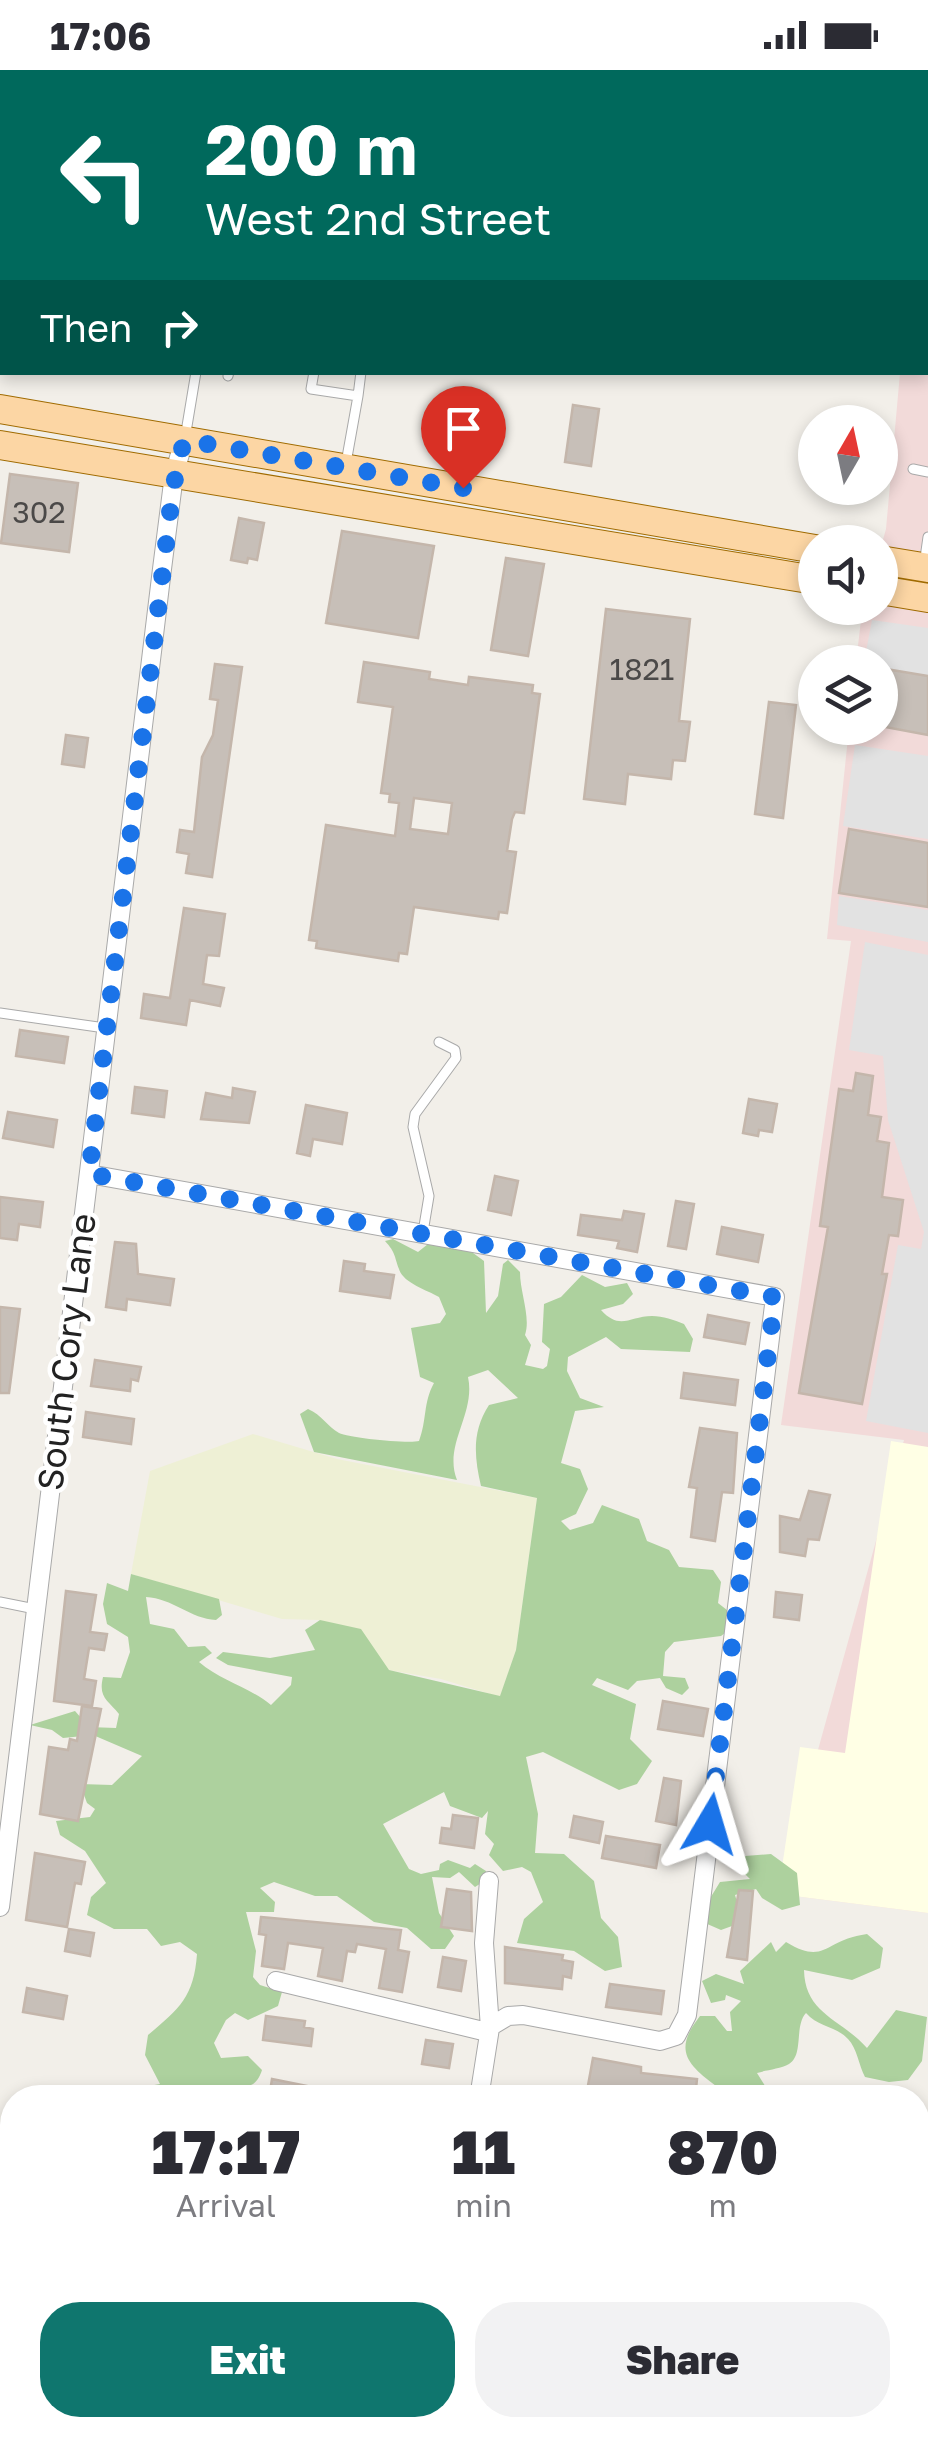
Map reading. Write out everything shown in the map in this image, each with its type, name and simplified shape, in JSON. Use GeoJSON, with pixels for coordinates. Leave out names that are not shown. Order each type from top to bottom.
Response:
{"type":"FeatureCollection","features":[{"type":"Feature","properties":{"kind":"main road"},"geometry":{"type":"LineString","coordinates":[[0,409],[798,546]]}},
{"type":"Feature","properties":{"kind":"main road"},"geometry":{"type":"LineString","coordinates":[[0,445],[798,577]]}},
{"type":"Feature","properties":{"kind":"main road"},"geometry":{"type":"LineString","coordinates":[[898,563],[926,568]]}},
{"type":"Feature","properties":{"kind":"main road"},"geometry":{"type":"LineString","coordinates":[[898,593],[928,598]]}},
{"type":"Feature","properties":{"kind":"street","name":"South Cory Lane"},"geometry":{"type":"LineString","coordinates":[[0,1907],[104,1028],[174,475],[184,440]]}},
{"type":"Feature","properties":{"kind":"street"},"geometry":{"type":"LineString","coordinates":[[89,1174],[775,1297],[686,2015],[676,2036],[660,2041],[523,2014],[508,2016],[483,2031],[276,1981]]}},
{"type":"Feature","properties":{"kind":"street"},"geometry":{"type":"LineString","coordinates":[[482,2085],[490,2028],[484,1943],[489,1881]]}},
{"type":"Feature","properties":{"kind":"lane"},"geometry":{"type":"LineString","coordinates":[[184,440],[195,375]]}},
{"type":"Feature","properties":{"kind":"lane"},"geometry":{"type":"LineString","coordinates":[[313,375],[311,389],[358,396]]}},
{"type":"Feature","properties":{"kind":"lane"},"geometry":{"type":"LineString","coordinates":[[346,468],[361,375]]}},
{"type":"Feature","properties":{"kind":"lane"},"geometry":{"type":"LineString","coordinates":[[913,469],[928,472]]}},
{"type":"Feature","properties":{"kind":"lane"},"geometry":{"type":"LineString","coordinates":[[926,568],[928,537]]}},
{"type":"Feature","properties":{"kind":"lane"},"geometry":{"type":"LineString","coordinates":[[0,1013],[104,1028]]}},
{"type":"Feature","properties":{"kind":"lane"},"geometry":{"type":"LineString","coordinates":[[423,1232],[429,1196],[412,1127],[422,1100],[456,1058],[455,1050],[439,1042]]}},
{"type":"Feature","properties":{"kind":"lane"},"geometry":{"type":"LineString","coordinates":[[0,1602],[35,1609]]}},
{"type":"Feature","properties":{"kind":"shaded area"},"geometry":{"type":"Polygon","coordinates":[[[900,375],[928,375],[928,1913],[778,1894],[904,1440],[781,1425],[851,941],[827,939],[847,745],[898,745],[898,645],[858,645],[860,625],[898,625],[898,525],[886,525],[888,505],[898,505],[900,375]]]}},
{"type":"Feature","properties":{"kind":"shaded area"},"geometry":{"type":"Polygon","coordinates":[[[871,625],[928,628],[928,678],[898,673],[898,645],[867,645],[871,625]]]}},
{"type":"Feature","properties":{"kind":"shaded area"},"geometry":{"type":"Polygon","coordinates":[[[855,745],[928,756],[928,839],[843,826],[855,745]]]}},
{"type":"Feature","properties":{"kind":"shaded area"},"geometry":{"type":"Polygon","coordinates":[[[839,896],[928,910],[928,942],[837,925],[839,896]]]}},
{"type":"Feature","properties":{"kind":"shaded area"},"geometry":{"type":"Polygon","coordinates":[[[865,942],[928,955],[928,1433],[866,1421],[898,1245],[921,1249],[924,1232],[888,1120],[883,1056],[849,1050],[865,942]]]}},
{"type":"Feature","properties":{"kind":"shaded area"},"geometry":{"type":"Polygon","coordinates":[[[253,1434],[337,1459],[537,1498],[516,1650],[500,1697],[441,1679],[388,1670],[320,1620],[282,1619],[131,1574],[150,1471],[253,1434]]]}},
{"type":"Feature","properties":{"kind":"shaded area"},"geometry":{"type":"Polygon","coordinates":[[[891,1441],[928,1447],[928,1913],[778,1894],[800,1747],[845,1753],[891,1441]]]}},
{"type":"Feature","properties":{"kind":"green space"},"geometry":{"type":"Polygon","coordinates":[[[393,1239],[418,1252],[428,1244],[469,1250],[484,1261],[486,1313],[498,1296],[503,1264],[508,1260],[520,1272],[527,1321],[525,1335],[531,1345],[525,1365],[543,1369],[547,1366],[550,1349],[542,1342],[544,1304],[561,1297],[582,1275],[605,1287],[627,1283],[633,1294],[623,1304],[601,1310],[614,1320],[656,1316],[684,1324],[693,1339],[690,1352],[621,1349],[606,1337],[568,1357],[567,1371],[580,1398],[604,1407],[575,1411],[561,1463],[580,1469],[588,1489],[576,1514],[561,1521],[570,1530],[593,1523],[602,1505],[639,1519],[647,1541],[669,1550],[679,1567],[713,1570],[721,1582],[718,1603],[741,1621],[721,1636],[674,1642],[665,1652],[663,1676],[685,1678],[689,1688],[682,1695],[666,1688],[660,1678],[637,1681],[628,1690],[597,1678],[592,1685],[636,1704],[630,1739],[652,1761],[637,1784],[619,1790],[543,1752],[526,1757],[538,1814],[535,1853],[564,1854],[594,1881],[601,1918],[618,1937],[622,1967],[605,1971],[574,1951],[517,1943],[524,1919],[543,1902],[531,1872],[522,1867],[503,1871],[489,1855],[494,1844],[485,1834],[488,1811],[482,1818],[450,1806],[444,1792],[383,1824],[409,1869],[421,1874],[439,1870],[440,1864],[448,1860],[470,1868],[475,1864],[486,1871],[486,1880],[475,1887],[459,1872],[450,1878],[432,1877],[439,1913],[454,1936],[445,1949],[431,1949],[407,1928],[374,1922],[337,1896],[315,1896],[274,1882],[260,1888],[275,1902],[274,1912],[246,1912],[256,1951],[253,1977],[260,1985],[282,1992],[278,2006],[248,2020],[235,2013],[226,2020],[214,2043],[221,2058],[248,2056],[262,2070],[259,2077],[249,2085],[154,2085],[160,2084],[145,2055],[148,2035],[183,2001],[197,1954],[180,1942],[161,1946],[147,1929],[114,1929],[87,1915],[91,1897],[106,1883],[85,1851],[60,1835],[56,1821],[90,1817],[95,1809],[87,1803],[80,1784],[112,1785],[142,1756],[93,1735],[63,1738],[52,1730],[30,1725],[75,1711],[89,1727],[116,1728],[119,1714],[103,1694],[103,1677],[121,1678],[130,1652],[128,1637],[107,1624],[103,1604],[107,1583],[128,1591],[131,1574],[219,1599],[222,1615],[216,1620],[146,1597],[150,1624],[174,1629],[188,1647],[205,1646],[212,1653],[199,1662],[271,1705],[291,1685],[292,1677],[228,1665],[216,1658],[223,1652],[270,1658],[315,1650],[305,1630],[320,1620],[361,1629],[389,1670],[500,1696],[516,1650],[537,1498],[481,1486],[476,1444],[489,1405],[518,1398],[488,1370],[468,1377],[468,1404],[454,1454],[457,1480],[314,1452],[300,1414],[308,1409],[345,1435],[419,1441],[434,1383],[420,1377],[411,1328],[440,1323],[446,1314],[439,1297],[401,1274],[385,1241],[393,1239]]]}},
{"type":"Feature","properties":{"kind":"green space"},"geometry":{"type":"Polygon","coordinates":[[[771,1854],[797,1873],[800,1905],[782,1910],[762,1898],[756,1889],[735,1895],[743,1922],[721,1930],[705,1923],[709,1900],[720,1882],[750,1879],[744,1873],[745,1856],[771,1854]]]}},
{"type":"Feature","properties":{"kind":"green space"},"geometry":{"type":"Polygon","coordinates":[[[867,1934],[883,1948],[880,1968],[852,1980],[804,1970],[810,1997],[867,2048],[896,2010],[927,2017],[922,2061],[908,2080],[889,2082],[865,2077],[848,2039],[806,2013],[794,2060],[757,2073],[764,2085],[715,2085],[690,2062],[685,2047],[700,2016],[715,2016],[727,2031],[732,2031],[730,2012],[741,2001],[726,1995],[725,2000],[711,2003],[702,1981],[716,1974],[744,1984],[740,1971],[771,1942],[776,1952],[786,1942],[818,1952],[867,1934]]]}},
{"type":"Feature","properties":{"kind":"building"},"geometry":{"type":"Polygon","coordinates":[[[573,405],[599,409],[591,466],[565,462],[573,405]]]}},
{"type":"Feature","properties":{"kind":"building"},"geometry":{"type":"Polygon","coordinates":[[[10,474],[78,483],[69,552],[1,543],[10,474]]]}},
{"type":"Feature","properties":{"kind":"building"},"geometry":{"type":"Polygon","coordinates":[[[239,518],[264,523],[257,560],[248,558],[247,563],[231,560],[239,518]]]}},
{"type":"Feature","properties":{"kind":"building"},"geometry":{"type":"Polygon","coordinates":[[[342,531],[434,546],[418,638],[326,623],[342,531]]]}},
{"type":"Feature","properties":{"kind":"building"},"geometry":{"type":"Polygon","coordinates":[[[506,558],[544,564],[528,656],[491,650],[506,558]]]}},
{"type":"Feature","properties":{"kind":"building"},"geometry":{"type":"Polygon","coordinates":[[[606,609],[690,619],[679,721],[690,722],[685,761],[673,760],[671,779],[628,774],[625,804],[584,799],[606,609]]]}},
{"type":"Feature","properties":{"kind":"building"},"geometry":{"type":"Polygon","coordinates":[[[364,662],[430,672],[429,679],[468,685],[469,677],[533,685],[532,693],[540,694],[524,813],[515,812],[507,851],[516,852],[507,913],[499,912],[498,919],[414,907],[407,954],[399,953],[398,961],[316,948],[317,941],[309,940],[326,825],[395,836],[399,803],[389,802],[390,794],[381,793],[393,707],[358,702],[364,662]],[[414,798],[410,829],[448,834],[452,803],[414,798]]]}},
{"type":"Feature","properties":{"kind":"building"},"geometry":{"type":"Polygon","coordinates":[[[215,664],[242,667],[212,877],[186,873],[189,854],[177,852],[180,830],[194,832],[202,757],[213,735],[218,700],[210,699],[215,664]]]}},
{"type":"Feature","properties":{"kind":"building"},"geometry":{"type":"Polygon","coordinates":[[[898,671],[928,676],[928,735],[898,729],[898,671]]]}},
{"type":"Feature","properties":{"kind":"building"},"geometry":{"type":"Polygon","coordinates":[[[769,702],[796,705],[783,818],[755,814],[769,702]]]}},
{"type":"Feature","properties":{"kind":"building"},"geometry":{"type":"Polygon","coordinates":[[[66,735],[88,738],[84,767],[62,764],[66,735]]]}},
{"type":"Feature","properties":{"kind":"building"},"geometry":{"type":"Polygon","coordinates":[[[849,829],[928,843],[928,907],[839,893],[849,829]]]}},
{"type":"Feature","properties":{"kind":"building"},"geometry":{"type":"Polygon","coordinates":[[[184,908],[225,914],[219,956],[207,955],[203,984],[224,988],[220,1006],[190,1000],[186,1025],[141,1018],[144,994],[170,998],[184,908]]]}},
{"type":"Feature","properties":{"kind":"building"},"geometry":{"type":"Polygon","coordinates":[[[20,1030],[68,1037],[64,1063],[16,1056],[20,1030]]]}},
{"type":"Feature","properties":{"kind":"building"},"geometry":{"type":"Polygon","coordinates":[[[856,1073],[873,1076],[868,1115],[881,1117],[877,1141],[889,1143],[882,1197],[903,1200],[898,1236],[889,1235],[882,1274],[887,1274],[862,1404],[799,1393],[828,1227],[820,1226],[839,1089],[853,1091],[856,1073]]]}},
{"type":"Feature","properties":{"kind":"building"},"geometry":{"type":"Polygon","coordinates":[[[135,1087],[167,1091],[164,1117],[132,1113],[135,1087]]]}},
{"type":"Feature","properties":{"kind":"building"},"geometry":{"type":"Polygon","coordinates":[[[233,1088],[255,1092],[249,1123],[201,1119],[206,1093],[232,1098],[233,1088]]]}},
{"type":"Feature","properties":{"kind":"building"},"geometry":{"type":"Polygon","coordinates":[[[749,1099],[777,1104],[772,1132],[759,1130],[758,1136],[743,1133],[749,1099]]]}},
{"type":"Feature","properties":{"kind":"building"},"geometry":{"type":"Polygon","coordinates":[[[306,1105],[347,1113],[342,1144],[313,1139],[310,1156],[297,1153],[306,1105]]]}},
{"type":"Feature","properties":{"kind":"building"},"geometry":{"type":"Polygon","coordinates":[[[8,1112],[57,1120],[53,1147],[3,1138],[8,1112]]]}},
{"type":"Feature","properties":{"kind":"building"},"geometry":{"type":"Polygon","coordinates":[[[495,1176],[518,1181],[511,1215],[488,1210],[495,1176]]]}},
{"type":"Feature","properties":{"kind":"building"},"geometry":{"type":"Polygon","coordinates":[[[0,1197],[43,1202],[40,1227],[19,1224],[17,1240],[0,1238],[0,1197]]]}},
{"type":"Feature","properties":{"kind":"building"},"geometry":{"type":"Polygon","coordinates":[[[676,1201],[694,1204],[686,1249],[668,1246],[676,1201]]]}},
{"type":"Feature","properties":{"kind":"building"},"geometry":{"type":"Polygon","coordinates":[[[624,1211],[644,1214],[637,1252],[617,1248],[619,1241],[578,1235],[581,1215],[622,1220],[624,1211]]]}},
{"type":"Feature","properties":{"kind":"building"},"geometry":{"type":"Polygon","coordinates":[[[722,1227],[763,1235],[758,1262],[717,1254],[722,1227]]]}},
{"type":"Feature","properties":{"kind":"building"},"geometry":{"type":"Polygon","coordinates":[[[115,1242],[136,1244],[138,1274],[174,1279],[170,1305],[127,1299],[126,1310],[106,1307],[115,1242]]]}},
{"type":"Feature","properties":{"kind":"building"},"geometry":{"type":"Polygon","coordinates":[[[344,1261],[365,1264],[364,1271],[394,1275],[390,1298],[340,1291],[344,1261]]]}},
{"type":"Feature","properties":{"kind":"building"},"geometry":{"type":"Polygon","coordinates":[[[0,1307],[20,1309],[9,1393],[0,1393],[0,1307]]]}},
{"type":"Feature","properties":{"kind":"building"},"geometry":{"type":"Polygon","coordinates":[[[708,1315],[749,1323],[745,1344],[704,1337],[708,1315]]]}},
{"type":"Feature","properties":{"kind":"building"},"geometry":{"type":"Polygon","coordinates":[[[95,1360],[141,1367],[138,1381],[131,1379],[130,1391],[91,1386],[95,1360]]]}},
{"type":"Feature","properties":{"kind":"building"},"geometry":{"type":"Polygon","coordinates":[[[684,1373],[738,1380],[735,1405],[681,1398],[684,1373]]]}},
{"type":"Feature","properties":{"kind":"building"},"geometry":{"type":"Polygon","coordinates":[[[86,1412],[134,1419],[131,1444],[83,1437],[86,1412]]]}},
{"type":"Feature","properties":{"kind":"building"},"geometry":{"type":"Polygon","coordinates":[[[700,1428],[737,1433],[733,1493],[722,1492],[715,1541],[691,1537],[697,1488],[689,1487],[700,1428]]]}},
{"type":"Feature","properties":{"kind":"building"},"geometry":{"type":"Polygon","coordinates":[[[809,1491],[830,1495],[819,1540],[808,1539],[805,1556],[780,1552],[780,1516],[800,1520],[809,1491]]]}},
{"type":"Feature","properties":{"kind":"building"},"geometry":{"type":"Polygon","coordinates":[[[66,1591],[96,1595],[90,1632],[107,1634],[104,1650],[89,1648],[84,1679],[96,1681],[92,1706],[54,1701],[66,1591]]]}},
{"type":"Feature","properties":{"kind":"building"},"geometry":{"type":"Polygon","coordinates":[[[776,1592],[802,1595],[799,1620],[774,1617],[776,1592]]]}},
{"type":"Feature","properties":{"kind":"building"},"geometry":{"type":"Polygon","coordinates":[[[663,1701],[708,1709],[703,1736],[658,1729],[663,1701]]]}},
{"type":"Feature","properties":{"kind":"building"},"geometry":{"type":"Polygon","coordinates":[[[82,1706],[101,1709],[78,1821],[40,1814],[49,1747],[68,1750],[70,1739],[77,1741],[82,1706]]]}},
{"type":"Feature","properties":{"kind":"building"},"geometry":{"type":"Polygon","coordinates":[[[664,1778],[681,1781],[676,1825],[656,1821],[664,1778]]]}},
{"type":"Feature","properties":{"kind":"building"},"geometry":{"type":"Polygon","coordinates":[[[453,1815],[478,1818],[474,1848],[440,1843],[442,1828],[451,1829],[453,1815]]]}},
{"type":"Feature","properties":{"kind":"building"},"geometry":{"type":"Polygon","coordinates":[[[574,1816],[603,1822],[599,1843],[570,1837],[574,1816]]]}},
{"type":"Feature","properties":{"kind":"building"},"geometry":{"type":"Polygon","coordinates":[[[606,1836],[660,1845],[656,1868],[602,1858],[606,1836]]]}},
{"type":"Feature","properties":{"kind":"building"},"geometry":{"type":"Polygon","coordinates":[[[35,1853],[85,1862],[81,1884],[75,1883],[67,1927],[26,1920],[35,1853]]]}},
{"type":"Feature","properties":{"kind":"building"},"geometry":{"type":"Polygon","coordinates":[[[447,1889],[471,1892],[472,1931],[441,1927],[447,1889]]]}},
{"type":"Feature","properties":{"kind":"building"},"geometry":{"type":"Polygon","coordinates":[[[739,1890],[753,1891],[747,1960],[727,1957],[739,1890]]]}},
{"type":"Feature","properties":{"kind":"building"},"geometry":{"type":"Polygon","coordinates":[[[261,1917],[401,1930],[398,1950],[409,1952],[402,1992],[379,1988],[386,1949],[357,1944],[355,1952],[347,1951],[342,1981],[318,1976],[323,1948],[288,1943],[284,1969],[262,1966],[266,1935],[259,1934],[261,1917]]]}},
{"type":"Feature","properties":{"kind":"building"},"geometry":{"type":"Polygon","coordinates":[[[69,1929],[94,1933],[90,1956],[65,1951],[69,1929]]]}},
{"type":"Feature","properties":{"kind":"building"},"geometry":{"type":"Polygon","coordinates":[[[505,1947],[563,1955],[562,1960],[573,1962],[571,1978],[563,1976],[562,1989],[505,1983],[505,1947]]]}},
{"type":"Feature","properties":{"kind":"building"},"geometry":{"type":"Polygon","coordinates":[[[443,1957],[466,1961],[461,1991],[438,1987],[443,1957]]]}},
{"type":"Feature","properties":{"kind":"building"},"geometry":{"type":"Polygon","coordinates":[[[610,1984],[664,1991],[661,2014],[606,2007],[610,1984]]]}},
{"type":"Feature","properties":{"kind":"building"},"geometry":{"type":"Polygon","coordinates":[[[27,1988],[67,1996],[63,2019],[23,2012],[27,1988]]]}},
{"type":"Feature","properties":{"kind":"building"},"geometry":{"type":"Polygon","coordinates":[[[266,2016],[305,2021],[304,2027],[313,2029],[311,2046],[263,2040],[266,2016]]]}},
{"type":"Feature","properties":{"kind":"building"},"geometry":{"type":"Polygon","coordinates":[[[426,2040],[453,2044],[449,2068],[422,2064],[426,2040]]]}},
{"type":"Feature","properties":{"kind":"building"},"geometry":{"type":"Polygon","coordinates":[[[593,2058],[641,2067],[641,2073],[697,2079],[696,2085],[588,2085],[593,2058]]]}},
{"type":"Feature","properties":{"kind":"building"},"geometry":{"type":"Polygon","coordinates":[[[272,2079],[302,2085],[271,2085],[272,2079]]]}},
{"type":"Feature","properties":{"kind":"route"},"geometry":{"type":"LineString","coordinates":[[463,488],[184,440],[174,475],[89,1174],[733,1286],[775,1297],[710,1824]]}}]}
